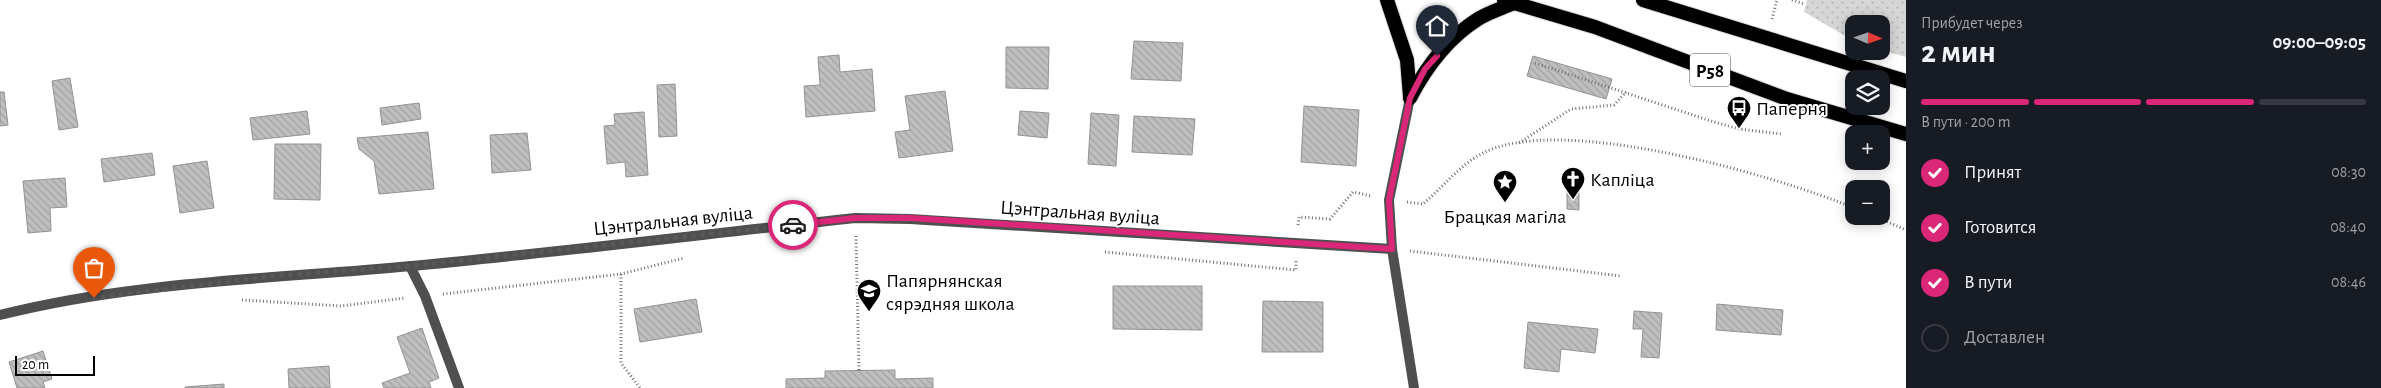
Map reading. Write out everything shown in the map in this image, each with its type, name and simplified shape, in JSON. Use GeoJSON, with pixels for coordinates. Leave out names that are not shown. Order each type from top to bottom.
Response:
{"type":"FeatureCollection","features":[{"type":"Feature","properties":{"kind":"highway"},"geometry":{"type":"LineString","coordinates":[[1388,0],[1407,60],[1410,98]]}},
{"type":"Feature","properties":{"kind":"highway","name":"Р58"},"geometry":{"type":"LineString","coordinates":[[1643,0],[1906,82]]}},
{"type":"Feature","properties":{"kind":"highway"},"geometry":{"type":"LineString","coordinates":[[1410,98],[1425,69],[1449,43],[1478,18],[1509,2]]}},
{"type":"Feature","properties":{"kind":"highway","name":"Р58"},"geometry":{"type":"LineString","coordinates":[[1509,2],[1595,27],[1787,99],[1906,134]]}},
{"type":"Feature","properties":{"kind":"street"},"geometry":{"type":"LineString","coordinates":[[1410,98],[1389,200],[1392,249],[1414,388]]}},
{"type":"Feature","properties":{"kind":"street","name":"Цэнтральная вуліца"},"geometry":{"type":"LineString","coordinates":[[0,315],[38,305],[272,276],[410,266],[855,218],[910,218],[1392,249]]}},
{"type":"Feature","properties":{"kind":"street"},"geometry":{"type":"LineString","coordinates":[[410,266],[425,296],[459,388]]}},
{"type":"Feature","properties":{"kind":"path"},"geometry":{"type":"LineString","coordinates":[[1792,0],[1804,4]]}},
{"type":"Feature","properties":{"kind":"path"},"geometry":{"type":"LineString","coordinates":[[1535,63],[1730,126],[1782,134]]}},
{"type":"Feature","properties":{"kind":"path"},"geometry":{"type":"LineString","coordinates":[[1518,143],[1571,109],[1614,105],[1626,92]]}},
{"type":"Feature","properties":{"kind":"path"},"geometry":{"type":"LineString","coordinates":[[1389,200],[1423,204],[1480,154],[1505,145],[1578,140],[1613,144],[1734,168],[1817,193],[1845,204]]}},
{"type":"Feature","properties":{"kind":"path"},"geometry":{"type":"LineString","coordinates":[[855,218],[859,370]]}},
{"type":"Feature","properties":{"kind":"path"},"geometry":{"type":"LineString","coordinates":[[1890,223],[1906,230]]}},
{"type":"Feature","properties":{"kind":"path"},"geometry":{"type":"LineString","coordinates":[[1392,249],[1621,276]]}},
{"type":"Feature","properties":{"kind":"path"},"geometry":{"type":"LineString","coordinates":[[234,300],[341,306],[621,274],[685,257]]}},
{"type":"Feature","properties":{"kind":"path"},"geometry":{"type":"LineString","coordinates":[[621,274],[621,363],[640,388]]}},
{"type":"Feature","properties":{"kind":"shaded area"},"geometry":{"type":"Polygon","coordinates":[[[1807,0],[1906,0],[1906,57],[1890,53],[1890,15],[1845,15],[1845,36],[1804,12],[1807,0]]]}},
{"type":"Feature","properties":{"kind":"building"},"geometry":{"type":"Polygon","coordinates":[[[1134,41],[1183,43],[1181,81],[1131,79],[1134,41]]]}},
{"type":"Feature","properties":{"kind":"building"},"geometry":{"type":"Polygon","coordinates":[[[1006,47],[1049,47],[1048,89],[1006,88],[1006,47]]]}},
{"type":"Feature","properties":{"kind":"building"},"geometry":{"type":"Polygon","coordinates":[[[839,55],[840,72],[872,69],[875,111],[806,117],[804,86],[820,85],[818,57],[839,55]]]}},
{"type":"Feature","properties":{"kind":"building"},"geometry":{"type":"Polygon","coordinates":[[[1533,56],[1612,79],[1606,99],[1527,76],[1533,56]]]}},
{"type":"Feature","properties":{"kind":"building"},"geometry":{"type":"Polygon","coordinates":[[[70,78],[78,127],[59,130],[52,81],[70,78]]]}},
{"type":"Feature","properties":{"kind":"building"},"geometry":{"type":"Polygon","coordinates":[[[675,84],[677,136],[659,137],[657,85],[675,84]]]}},
{"type":"Feature","properties":{"kind":"building"},"geometry":{"type":"Polygon","coordinates":[[[945,91],[953,151],[899,158],[895,132],[910,130],[905,96],[945,91]]]}},
{"type":"Feature","properties":{"kind":"building"},"geometry":{"type":"Polygon","coordinates":[[[0,92],[4,92],[8,125],[0,126],[0,92]]]}},
{"type":"Feature","properties":{"kind":"building"},"geometry":{"type":"Polygon","coordinates":[[[419,103],[421,119],[382,125],[380,108],[419,103]]]}},
{"type":"Feature","properties":{"kind":"building"},"geometry":{"type":"Polygon","coordinates":[[[1304,106],[1359,110],[1356,166],[1301,162],[1304,106]]]}},
{"type":"Feature","properties":{"kind":"building"},"geometry":{"type":"Polygon","coordinates":[[[307,111],[310,134],[253,140],[250,118],[307,111]]]}},
{"type":"Feature","properties":{"kind":"building"},"geometry":{"type":"Polygon","coordinates":[[[1020,111],[1049,113],[1047,138],[1018,135],[1020,111]]]}},
{"type":"Feature","properties":{"kind":"building"},"geometry":{"type":"Polygon","coordinates":[[[644,112],[648,175],[626,177],[625,162],[607,164],[604,126],[615,125],[614,114],[644,112]]]}},
{"type":"Feature","properties":{"kind":"building"},"geometry":{"type":"Polygon","coordinates":[[[1091,113],[1119,115],[1116,166],[1088,164],[1091,113]]]}},
{"type":"Feature","properties":{"kind":"building"},"geometry":{"type":"Polygon","coordinates":[[[1134,116],[1195,119],[1192,155],[1132,152],[1134,116]]]}},
{"type":"Feature","properties":{"kind":"building"},"geometry":{"type":"Polygon","coordinates":[[[428,132],[434,189],[379,194],[374,161],[359,149],[357,138],[428,132]]]}},
{"type":"Feature","properties":{"kind":"building"},"geometry":{"type":"Polygon","coordinates":[[[527,133],[531,170],[492,173],[490,135],[527,133]]]}},
{"type":"Feature","properties":{"kind":"building"},"geometry":{"type":"Polygon","coordinates":[[[275,144],[321,144],[320,200],[274,199],[275,144]]]}},
{"type":"Feature","properties":{"kind":"building"},"geometry":{"type":"Polygon","coordinates":[[[152,153],[155,175],[104,182],[101,159],[152,153]]]}},
{"type":"Feature","properties":{"kind":"building"},"geometry":{"type":"Polygon","coordinates":[[[207,161],[214,208],[180,213],[173,166],[207,161]]]}},
{"type":"Feature","properties":{"kind":"building"},"geometry":{"type":"Polygon","coordinates":[[[65,178],[67,207],[50,208],[51,231],[28,233],[23,181],[65,178]]]}},
{"type":"Feature","properties":{"kind":"building","name":"Капліца"},"geometry":{"type":"Polygon","coordinates":[[[1567,191],[1579,191],[1579,210],[1567,209],[1567,191]]]}},
{"type":"Feature","properties":{"kind":"building"},"geometry":{"type":"Polygon","coordinates":[[[1113,286],[1202,286],[1202,330],[1113,329],[1113,286]]]}},
{"type":"Feature","properties":{"kind":"building"},"geometry":{"type":"Polygon","coordinates":[[[696,299],[702,332],[640,342],[634,309],[696,299]]]}},
{"type":"Feature","properties":{"kind":"building"},"geometry":{"type":"Polygon","coordinates":[[[1263,301],[1323,302],[1323,352],[1262,352],[1263,301]]]}},
{"type":"Feature","properties":{"kind":"building"},"geometry":{"type":"Polygon","coordinates":[[[1717,304],[1783,310],[1781,335],[1716,330],[1717,304]]]}},
{"type":"Feature","properties":{"kind":"building"},"geometry":{"type":"Polygon","coordinates":[[[1634,311],[1662,313],[1659,358],[1641,357],[1643,329],[1633,329],[1634,311]]]}},
{"type":"Feature","properties":{"kind":"building"},"geometry":{"type":"Polygon","coordinates":[[[1528,322],[1598,329],[1595,353],[1561,349],[1559,372],[1524,368],[1528,322]]]}},
{"type":"Feature","properties":{"kind":"building"},"geometry":{"type":"Polygon","coordinates":[[[422,328],[439,378],[429,382],[431,388],[384,388],[382,383],[410,373],[397,337],[422,328]]]}},
{"type":"Feature","properties":{"kind":"building"},"geometry":{"type":"Polygon","coordinates":[[[43,351],[52,379],[43,382],[45,388],[17,388],[9,362],[43,351]]]}},
{"type":"Feature","properties":{"kind":"building"},"geometry":{"type":"Polygon","coordinates":[[[329,366],[330,388],[289,388],[288,369],[329,366]]]}},
{"type":"Feature","properties":{"kind":"building"},"geometry":{"type":"Polygon","coordinates":[[[895,370],[895,379],[933,378],[933,388],[786,388],[786,379],[825,378],[825,371],[895,370]]]}},
{"type":"Feature","properties":{"kind":"building"},"geometry":{"type":"Polygon","coordinates":[[[224,384],[224,388],[185,388],[185,387],[224,384]]]}},
{"type":"Feature","properties":{"kind":"way so far"},"geometry":{"type":"LineString","coordinates":[[94,298],[272,276],[410,266],[793,225]]}},
{"type":"Feature","properties":{"kind":"place","name":"Паперня"},"geometry":{"type":"Point","coordinates":[1739,129]}},
{"type":"Feature","properties":{"kind":"place","name":"Капліца"},"geometry":{"type":"Point","coordinates":[1573,200]}},
{"type":"Feature","properties":{"kind":"place","name":"Брацкая магіла"},"geometry":{"type":"Point","coordinates":[1505,203]}},
{"type":"Feature","properties":{"kind":"place","name":"Папярнянская сярэдняя школа"},"geometry":{"type":"Point","coordinates":[869,312]}},
{"type":"Feature","properties":{"kind":"route"},"geometry":{"type":"LineString","coordinates":[[793,225],[855,218],[910,218],[1392,249],[1389,200],[1410,98],[1425,69],[1437,56]]}}]}
